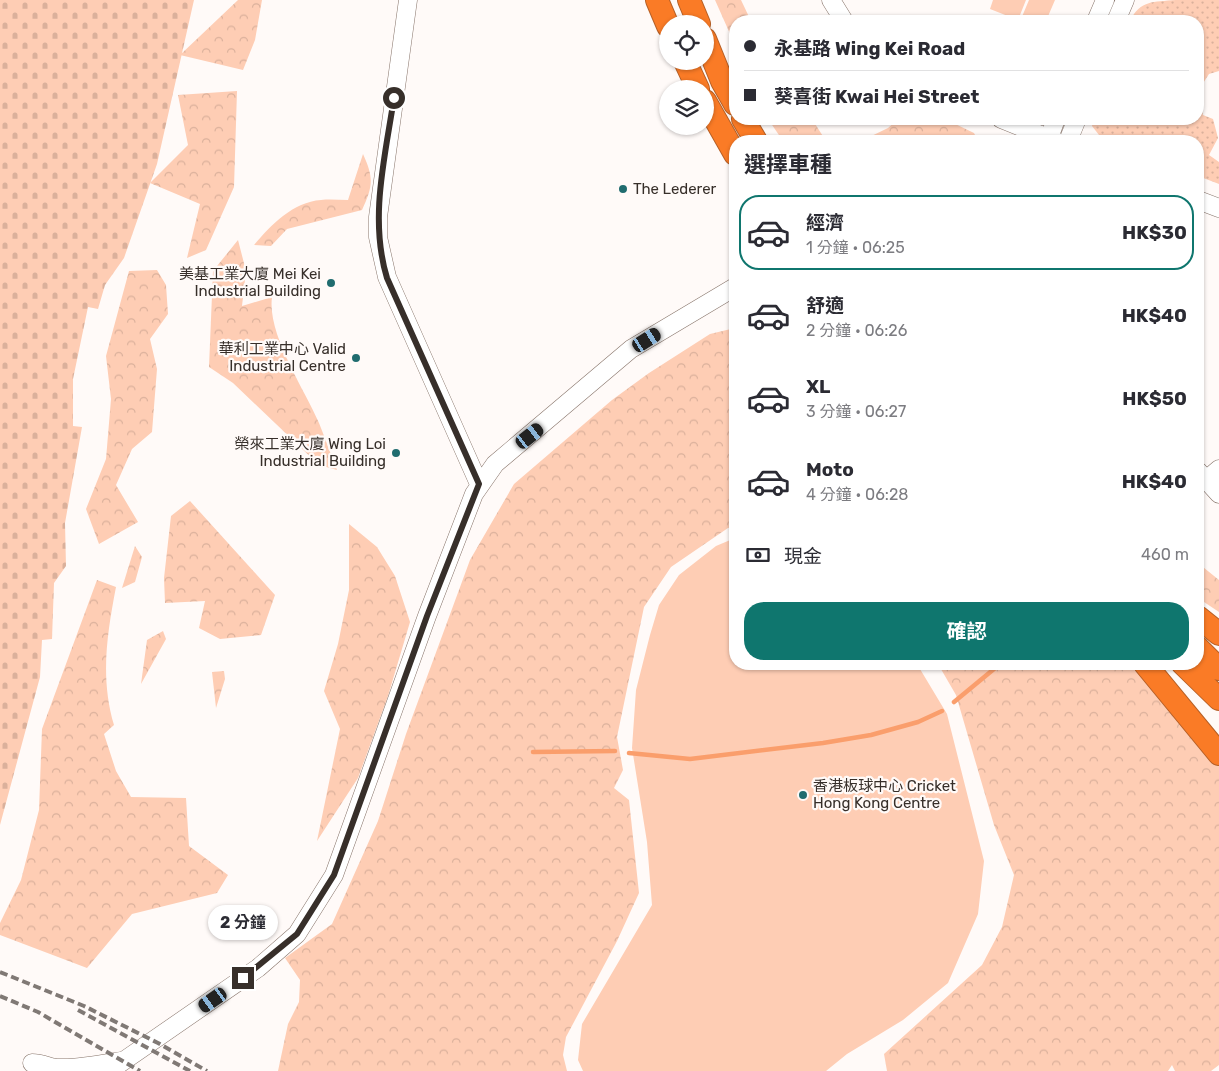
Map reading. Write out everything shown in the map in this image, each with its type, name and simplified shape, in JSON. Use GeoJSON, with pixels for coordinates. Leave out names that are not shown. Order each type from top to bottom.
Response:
{"type":"FeatureCollection","features":[{"type":"Feature","properties":{"kind":"highway"},"geometry":{"type":"LineString","coordinates":[[657,0],[663,15]]}},
{"type":"Feature","properties":{"kind":"highway"},"geometry":{"type":"LineString","coordinates":[[689,0],[695,15]]}},
{"type":"Feature","properties":{"kind":"highway"},"geometry":{"type":"LineString","coordinates":[[714,61],[729,93]]}},
{"type":"Feature","properties":{"kind":"highway"},"geometry":{"type":"LineString","coordinates":[[714,117],[729,143]]}},
{"type":"Feature","properties":{"kind":"highway"},"geometry":{"type":"LineString","coordinates":[[1204,622],[1219,634]]}},
{"type":"Feature","properties":{"kind":"highway"},"geometry":{"type":"LineString","coordinates":[[1204,654],[1219,669]]}},
{"type":"Feature","properties":{"kind":"highway"},"geometry":{"type":"LineString","coordinates":[[1150,670],[1219,754]]}},
{"type":"Feature","properties":{"kind":"highway"},"geometry":{"type":"LineString","coordinates":[[1189,670],[1219,699]]}},
{"type":"Feature","properties":{"kind":"street"},"geometry":{"type":"LineString","coordinates":[[408,0],[378,217],[378,237],[387,278],[479,484]]}},
{"type":"Feature","properties":{"kind":"street"},"geometry":{"type":"LineString","coordinates":[[831,0],[840,15]]}},
{"type":"Feature","properties":{"kind":"street"},"geometry":{"type":"LineString","coordinates":[[1099,15],[1105,0]]}},
{"type":"Feature","properties":{"kind":"street"},"geometry":{"type":"LineString","coordinates":[[1119,15],[1125,0]]}},
{"type":"Feature","properties":{"kind":"street"},"geometry":{"type":"LineString","coordinates":[[1016,125],[1041,135]]}},
{"type":"Feature","properties":{"kind":"street"},"geometry":{"type":"LineString","coordinates":[[1204,202],[1219,208]]}},
{"type":"Feature","properties":{"kind":"street"},"geometry":{"type":"LineString","coordinates":[[32,1063],[39,1062],[50,1067],[115,1066],[258,968],[297,934],[334,875],[427,616],[479,484],[495,464],[631,350],[729,291]]}},
{"type":"Feature","properties":{"kind":"street"},"geometry":{"type":"LineString","coordinates":[[1208,474],[1219,494]]}},
{"type":"Feature","properties":{"kind":"green space"},"geometry":{"type":"Polygon","coordinates":[[[0,0],[194,0],[157,164],[124,258],[105,285],[98,309],[88,307],[73,379],[73,426],[82,427],[65,523],[66,566],[54,583],[52,639],[42,640],[40,677],[0,825],[0,0]]]}},
{"type":"Feature","properties":{"kind":"green space"},"geometry":{"type":"Polygon","coordinates":[[[238,0],[262,0],[255,40],[243,70],[180,55],[238,0]]]}},
{"type":"Feature","properties":{"kind":"green space"},"geometry":{"type":"Polygon","coordinates":[[[715,0],[741,0],[748,15],[729,15],[729,32],[715,0]]]}},
{"type":"Feature","properties":{"kind":"green space"},"geometry":{"type":"Polygon","coordinates":[[[993,0],[1026,0],[1020,15],[1005,15],[990,9],[993,0]]]}},
{"type":"Feature","properties":{"kind":"green space"},"geometry":{"type":"Polygon","coordinates":[[[1029,0],[1055,0],[1049,15],[1023,15],[1029,0]]]}},
{"type":"Feature","properties":{"kind":"green space"},"geometry":{"type":"Polygon","coordinates":[[[1219,0],[1219,71],[1209,74],[1204,82],[1204,15],[1133,15],[1138,9],[1154,2],[1219,0]]]}},
{"type":"Feature","properties":{"kind":"green space"},"geometry":{"type":"Polygon","coordinates":[[[237,91],[234,187],[206,250],[187,258],[200,204],[150,183],[188,145],[178,95],[237,91]]]}},
{"type":"Feature","properties":{"kind":"green space"},"geometry":{"type":"Polygon","coordinates":[[[1204,115],[1213,119],[1218,138],[1209,155],[1219,162],[1219,184],[1204,178],[1204,135],[1099,135],[1092,126],[1204,125],[1204,115]]]}},
{"type":"Feature","properties":{"kind":"green space"},"geometry":{"type":"Polygon","coordinates":[[[772,125],[816,125],[822,135],[779,135],[772,125]]]}},
{"type":"Feature","properties":{"kind":"green space"},"geometry":{"type":"Polygon","coordinates":[[[891,125],[957,125],[975,135],[873,135],[891,125]]]}},
{"type":"Feature","properties":{"kind":"green space"},"geometry":{"type":"Polygon","coordinates":[[[363,154],[371,182],[362,210],[287,229],[271,246],[254,245],[275,222],[301,205],[321,200],[348,200],[363,154]]]}},
{"type":"Feature","properties":{"kind":"green space"},"geometry":{"type":"Polygon","coordinates":[[[238,240],[246,271],[242,306],[272,297],[272,312],[281,344],[319,423],[337,470],[319,465],[233,383],[209,367],[213,271],[238,240]]]}},
{"type":"Feature","properties":{"kind":"green space"},"geometry":{"type":"Polygon","coordinates":[[[157,270],[166,285],[168,314],[150,339],[157,369],[152,432],[132,449],[116,485],[138,522],[99,544],[86,509],[106,459],[111,399],[106,356],[129,271],[157,270]]]}},
{"type":"Feature","properties":{"kind":"green space"},"geometry":{"type":"Polygon","coordinates":[[[729,329],[729,528],[671,567],[644,607],[617,737],[623,770],[614,788],[629,800],[639,893],[617,941],[566,1037],[563,1055],[567,1071],[278,1071],[288,1024],[299,1002],[300,980],[285,958],[332,924],[378,821],[406,734],[470,560],[514,484],[612,400],[649,373],[710,334],[729,329]]]}},
{"type":"Feature","properties":{"kind":"green space"},"geometry":{"type":"Polygon","coordinates":[[[190,501],[275,595],[261,635],[220,639],[199,628],[205,601],[165,603],[164,578],[171,516],[190,501]]]}},
{"type":"Feature","properties":{"kind":"green space"},"geometry":{"type":"Polygon","coordinates":[[[349,524],[377,547],[395,576],[410,622],[388,696],[358,778],[317,841],[340,729],[324,691],[338,644],[349,590],[349,524]]]}},
{"type":"Feature","properties":{"kind":"green space","name":"香港板球中心 Cricket Hong Kong Centre"},"geometry":{"type":"Polygon","coordinates":[[[729,541],[729,670],[921,670],[947,714],[984,861],[978,914],[948,983],[903,1020],[847,1054],[826,1071],[583,1071],[578,1060],[582,1024],[652,905],[647,842],[632,748],[636,690],[659,605],[679,575],[716,546],[729,541]]]}},
{"type":"Feature","properties":{"kind":"green space"},"geometry":{"type":"Polygon","coordinates":[[[135,546],[142,557],[135,582],[122,588],[135,546]]]}},
{"type":"Feature","properties":{"kind":"green space"},"geometry":{"type":"Polygon","coordinates":[[[1204,568],[1219,580],[1219,612],[1204,602],[1204,568]]]}},
{"type":"Feature","properties":{"kind":"green space"},"geometry":{"type":"Polygon","coordinates":[[[97,580],[116,587],[106,656],[107,690],[114,725],[104,734],[116,771],[131,797],[186,798],[189,846],[228,875],[217,893],[132,914],[87,968],[0,935],[0,923],[21,880],[39,810],[42,729],[97,580]]]}},
{"type":"Feature","properties":{"kind":"green space"},"geometry":{"type":"Polygon","coordinates":[[[163,631],[166,639],[141,684],[147,640],[163,631]]]}},
{"type":"Feature","properties":{"kind":"green space"},"geometry":{"type":"Polygon","coordinates":[[[941,670],[1143,670],[1219,759],[1219,1065],[1211,1071],[1175,1071],[1172,1065],[1168,1071],[887,1071],[884,1054],[982,965],[1002,927],[1014,875],[994,825],[956,695],[941,670]]]}},
{"type":"Feature","properties":{"kind":"green space"},"geometry":{"type":"Polygon","coordinates":[[[224,671],[225,679],[216,708],[212,672],[224,671]]]}},
{"type":"Feature","properties":{"kind":"waterway"},"geometry":{"type":"LineString","coordinates":[[954,702],[993,670]]}},
{"type":"Feature","properties":{"kind":"waterway"},"geometry":{"type":"LineString","coordinates":[[629,753],[690,759],[823,743],[871,735],[918,722],[942,711]]}},
{"type":"Feature","properties":{"kind":"waterway"},"geometry":{"type":"LineString","coordinates":[[533,752],[615,751]]}},
{"type":"Feature","properties":{"kind":"railway"},"geometry":{"type":"LineString","coordinates":[[0,972],[84,1006],[158,1043],[207,1071]]}},
{"type":"Feature","properties":{"kind":"railway"},"geometry":{"type":"LineString","coordinates":[[0,996],[38,1012],[140,1071]]}},
{"type":"Feature","properties":{"kind":"railway"},"geometry":{"type":"LineString","coordinates":[[78,1010],[190,1071]]}},
{"type":"Feature","properties":{"kind":"place","name":"The Lederer"},"geometry":{"type":"Point","coordinates":[623,189]}},
{"type":"Feature","properties":{"kind":"place","name":"美基工業大廈 Mei Kei Industrial Building"},"geometry":{"type":"Point","coordinates":[331,283]}},
{"type":"Feature","properties":{"kind":"place","name":"華利工業中心 Valid Industrial Centre"},"geometry":{"type":"Point","coordinates":[356,358]}},
{"type":"Feature","properties":{"kind":"place","name":"榮來工業大廈 Wing Loi Industrial Building"},"geometry":{"type":"Point","coordinates":[396,453]}},
{"type":"Feature","properties":{"kind":"place","name":"香港板球中心 Cricket Hong Kong Centre"},"geometry":{"type":"Point","coordinates":[803,795]}},
{"type":"Feature","properties":{"kind":"route"},"geometry":{"type":"LineString","coordinates":[[243,978],[258,968],[297,934],[334,875],[427,616],[479,484],[387,278],[382,260],[378,237],[378,217],[394,98]]}}]}
